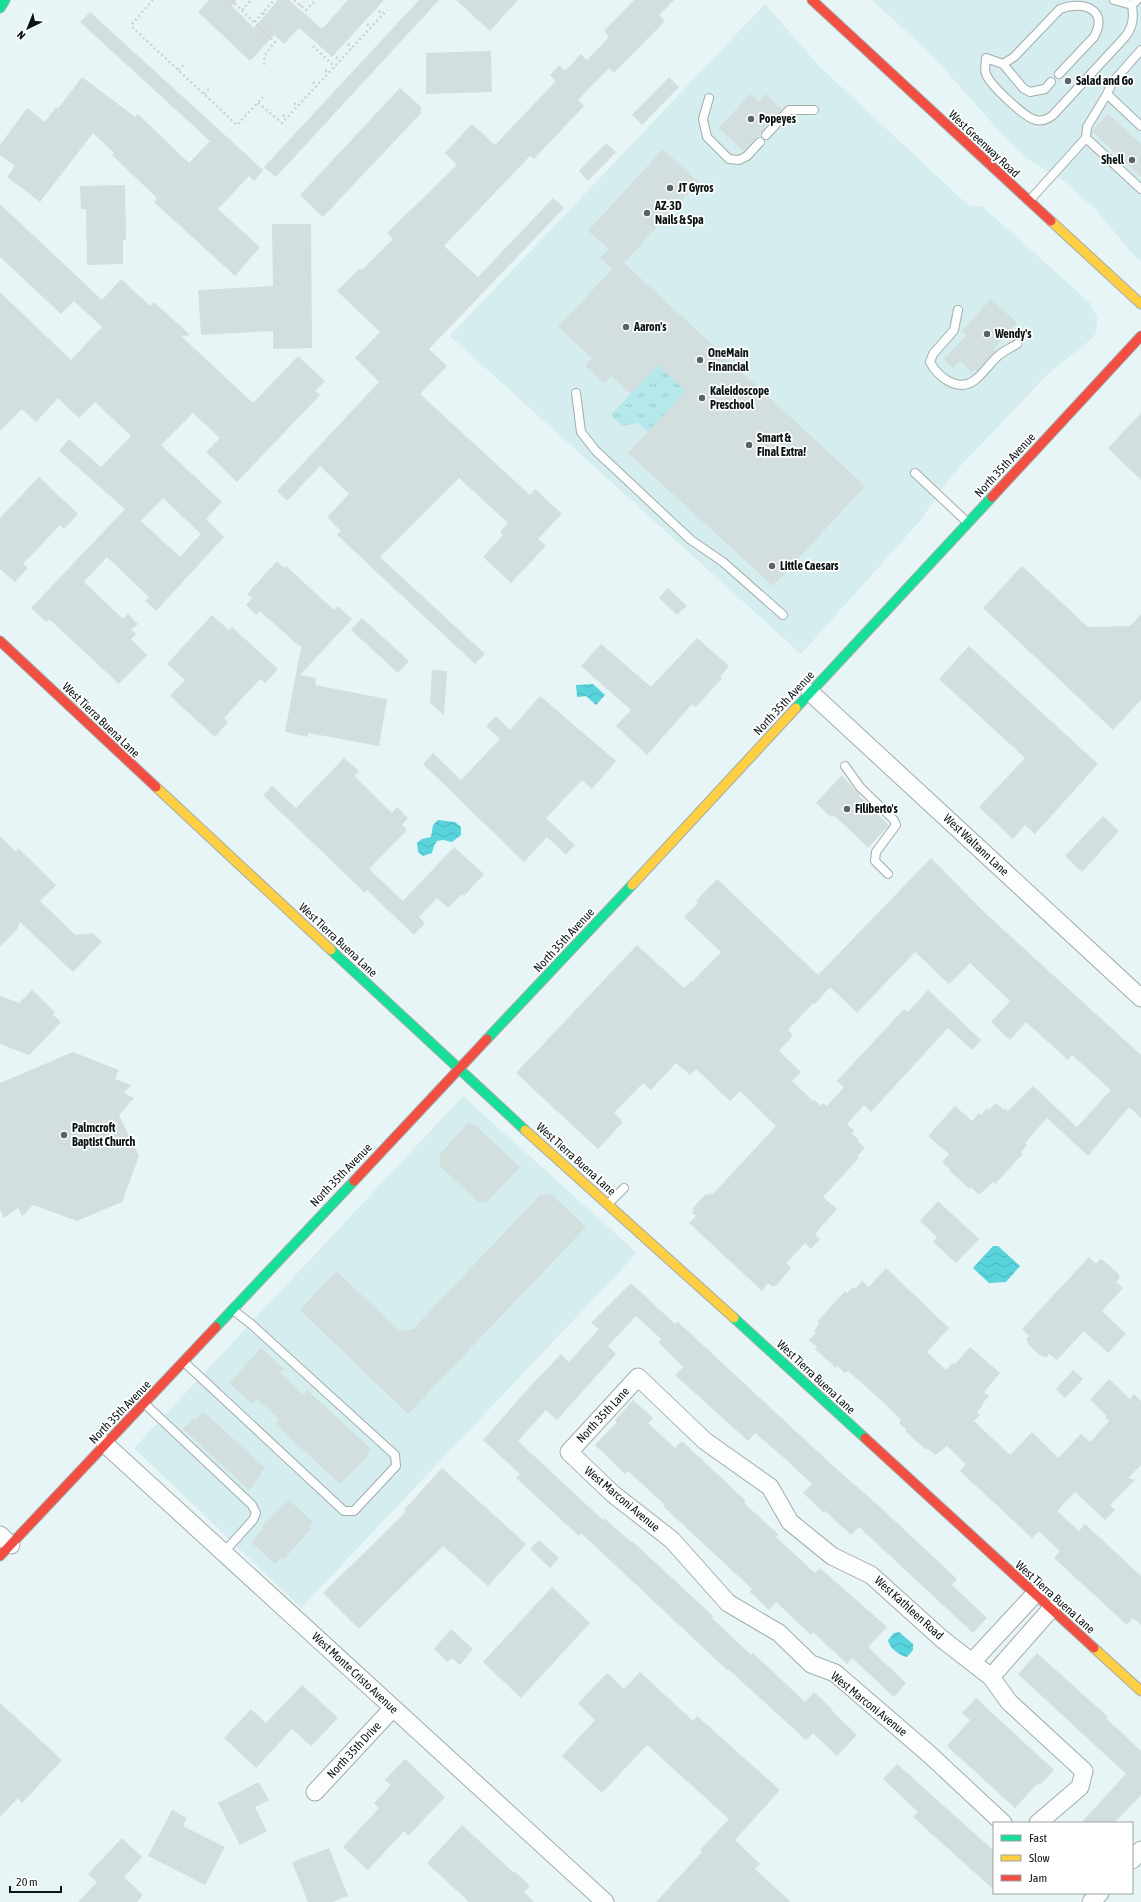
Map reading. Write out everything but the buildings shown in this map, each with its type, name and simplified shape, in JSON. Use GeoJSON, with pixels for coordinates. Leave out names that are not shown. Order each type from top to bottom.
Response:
{"type":"FeatureCollection","features":[{"type":"Feature","properties":{"kind":"main road"},"geometry":{"type":"LineString","coordinates":[[0,8],[5,0]]}},
{"type":"Feature","properties":{"kind":"main road","name":"West Greenway Road"},"geometry":{"type":"LineString","coordinates":[[812,0],[1141,304]]}},
{"type":"Feature","properties":{"kind":"main road","name":"North 35th Avenue"},"geometry":{"type":"LineString","coordinates":[[4,1545],[105,1444],[459,1069],[1141,336]]}},
{"type":"Feature","properties":{"kind":"main road","name":"West Tierra Buena Lane"},"geometry":{"type":"LineString","coordinates":[[0,641],[176,807],[459,1069],[1141,1691]]}},
{"type":"Feature","properties":{"kind":"street","name":"West Waltann Lane"},"geometry":{"type":"LineString","coordinates":[[810,692],[1141,998]]}},
{"type":"Feature","properties":{"kind":"street","name":"North 35th Lane"},"geometry":{"type":"LineString","coordinates":[[568,1452],[638,1377]]}},
{"type":"Feature","properties":{"kind":"street","name":"West Kathleen Road"},"geometry":{"type":"LineString","coordinates":[[638,1377],[705,1441],[770,1487],[790,1522],[832,1556],[871,1575],[942,1639],[991,1676],[1009,1702],[1084,1771],[1080,1787],[1039,1822]]}},
{"type":"Feature","properties":{"kind":"street","name":"West Monte Cristo Avenue"},"geometry":{"type":"LineString","coordinates":[[105,1444],[605,1902]]}},
{"type":"Feature","properties":{"kind":"street","name":"West Marconi Avenue"},"geometry":{"type":"LineString","coordinates":[[568,1452],[613,1494],[672,1540],[728,1603],[779,1633],[811,1664],[835,1673],[929,1754],[1002,1822]]}},
{"type":"Feature","properties":{"kind":"street"},"geometry":{"type":"LineString","coordinates":[[972,1662],[1035,1594]]}},
{"type":"Feature","properties":{"kind":"street"},"geometry":{"type":"LineString","coordinates":[[991,1676],[1051,1609]]}},
{"type":"Feature","properties":{"kind":"street"},"geometry":{"type":"LineString","coordinates":[[991,1642],[1008,1657]]}},
{"type":"Feature","properties":{"kind":"street","name":"North 35th Drive"},"geometry":{"type":"LineString","coordinates":[[315,1792],[393,1708]]}},
{"type":"Feature","properties":{"kind":"street"},"geometry":{"type":"LineString","coordinates":[[1133,1859],[1141,1850]]}},
{"type":"Feature","properties":{"kind":"street"},"geometry":{"type":"LineString","coordinates":[[1091,1902],[1099,1894]]}},
{"type":"Feature","properties":{"kind":"lane"},"geometry":{"type":"LineString","coordinates":[[1003,64],[1014,57],[1060,8],[1068,2],[1077,0],[1084,2],[1092,6],[1097,13],[1099,20],[1098,29],[1094,37],[1059,74]]}},
{"type":"Feature","properties":{"kind":"lane"},"geometry":{"type":"LineString","coordinates":[[1051,82],[1045,89],[1030,92],[1023,88],[1003,64],[986,58],[985,72],[991,83],[1027,116],[1035,120],[1047,119],[1053,115],[1125,38],[1131,29],[1134,2],[1114,0]]}},
{"type":"Feature","properties":{"kind":"lane"},"geometry":{"type":"LineString","coordinates":[[1029,201],[1086,138],[1087,127],[1112,83],[1141,50]]}},
{"type":"Feature","properties":{"kind":"lane"},"geometry":{"type":"LineString","coordinates":[[1107,94],[1141,126]]}},
{"type":"Feature","properties":{"kind":"lane"},"geometry":{"type":"LineString","coordinates":[[709,98],[703,119],[707,138],[729,159],[739,160],[747,156],[760,142]]}},
{"type":"Feature","properties":{"kind":"lane"},"geometry":{"type":"LineString","coordinates":[[766,135],[789,110],[814,110]]}},
{"type":"Feature","properties":{"kind":"lane"},"geometry":{"type":"LineString","coordinates":[[1086,138],[1141,189]]}},
{"type":"Feature","properties":{"kind":"lane"},"geometry":{"type":"LineString","coordinates":[[958,310],[954,330],[933,354],[930,362],[934,370],[948,381],[958,385],[974,382],[999,355],[1017,344]]}},
{"type":"Feature","properties":{"kind":"lane"},"geometry":{"type":"LineString","coordinates":[[576,393],[581,432],[596,451],[691,540],[723,562],[783,615]]}},
{"type":"Feature","properties":{"kind":"lane"},"geometry":{"type":"LineString","coordinates":[[915,473],[967,523]]}},
{"type":"Feature","properties":{"kind":"lane"},"geometry":{"type":"LineString","coordinates":[[845,766],[860,787],[894,820],[896,825],[876,852],[875,861],[888,874]]}},
{"type":"Feature","properties":{"kind":"lane"},"geometry":{"type":"LineString","coordinates":[[608,1204],[624,1188]]}},
{"type":"Feature","properties":{"kind":"lane"},"geometry":{"type":"LineString","coordinates":[[183,1362],[344,1511],[354,1511],[396,1466],[395,1455],[251,1324],[232,1309]]}},
{"type":"Feature","properties":{"kind":"lane"},"geometry":{"type":"LineString","coordinates":[[144,1403],[252,1505],[256,1513],[253,1520],[224,1552]]}},
{"type":"Feature","properties":{"kind":"path"},"geometry":{"type":"LineString","coordinates":[[153,0],[131,26],[139,31],[178,70],[239,125],[263,97]]}},
{"type":"Feature","properties":{"kind":"path"},"geometry":{"type":"LineString","coordinates":[[231,0],[275,43],[265,55],[264,65]]}},
{"type":"Feature","properties":{"kind":"path"},"geometry":{"type":"LineString","coordinates":[[242,10],[251,0]]}},
{"type":"Feature","properties":{"kind":"path"},"geometry":{"type":"LineString","coordinates":[[255,22],[274,0]]}},
{"type":"Feature","properties":{"kind":"path"},"geometry":{"type":"LineString","coordinates":[[294,0],[306,10],[316,0]]}},
{"type":"Feature","properties":{"kind":"path"},"geometry":{"type":"LineString","coordinates":[[300,6],[304,2]]}},
{"type":"Feature","properties":{"kind":"path"},"geometry":{"type":"LineString","coordinates":[[258,103],[280,123],[317,86],[387,10]]}},
{"type":"Feature","properties":{"kind":"path"},"geometry":{"type":"LineString","coordinates":[[379,11],[383,14]]}},
{"type":"Feature","properties":{"kind":"path"},"geometry":{"type":"LineString","coordinates":[[263,13],[266,16]]}},
{"type":"Feature","properties":{"kind":"path"},"geometry":{"type":"LineString","coordinates":[[368,24],[371,27]]}},
{"type":"Feature","properties":{"kind":"path"},"geometry":{"type":"LineString","coordinates":[[348,44],[352,48]]}},
{"type":"Feature","properties":{"kind":"path"},"geometry":{"type":"LineString","coordinates":[[313,46],[334,67]]}},
{"type":"Feature","properties":{"kind":"path"},"geometry":{"type":"LineString","coordinates":[[336,58],[340,60]]}},
{"type":"Feature","properties":{"kind":"path"},"geometry":{"type":"LineString","coordinates":[[178,70],[185,64]]}},
{"type":"Feature","properties":{"kind":"path"},"geometry":{"type":"LineString","coordinates":[[325,70],[329,73]]}},
{"type":"Feature","properties":{"kind":"path"},"geometry":{"type":"LineString","coordinates":[[313,82],[317,86]]}},
{"type":"Feature","properties":{"kind":"path"},"geometry":{"type":"LineString","coordinates":[[204,94],[210,88]]}},
{"type":"Feature","properties":{"kind":"path"},"geometry":{"type":"LineString","coordinates":[[294,103],[298,106]]}},
{"type":"Feature","properties":{"kind":"path"},"geometry":{"type":"LineString","coordinates":[[283,115],[286,118]]}},
{"type":"Feature","properties":{"kind":"shaded area"},"geometry":{"type":"Polygon","coordinates":[[[872,0],[1141,0],[1141,261],[1135,257],[1097,211],[1064,181],[1029,160],[1001,133],[930,53],[872,0]]]}},
{"type":"Feature","properties":{"kind":"shaded area"},"geometry":{"type":"Polygon","coordinates":[[[765,4],[820,67],[968,205],[983,207],[1077,291],[1090,303],[1097,317],[1097,328],[1095,335],[1048,374],[952,475],[919,522],[801,654],[450,336],[765,4]]]}},
{"type":"Feature","properties":{"kind":"shaded area"},"geometry":{"type":"Polygon","coordinates":[[[463,1096],[637,1253],[301,1608],[134,1448],[463,1096]]]}},
{"type":"Feature","properties":{"kind":"green space"},"geometry":{"type":"Polygon","coordinates":[[[658,365],[686,391],[648,432],[638,423],[622,426],[611,415],[658,365]]]}},
{"type":"Feature","properties":{"kind":"water"},"geometry":{"type":"Polygon","coordinates":[[[593,684],[605,695],[596,705],[586,696],[577,697],[576,685],[593,684]]]}},
{"type":"Feature","properties":{"kind":"water"},"geometry":{"type":"Polygon","coordinates":[[[438,820],[455,822],[461,827],[461,835],[452,842],[443,840],[437,841],[432,853],[423,856],[418,852],[417,843],[422,839],[431,837],[433,825],[438,820]]]}},
{"type":"Feature","properties":{"kind":"water"},"geometry":{"type":"Polygon","coordinates":[[[993,1246],[998,1246],[1020,1266],[1006,1282],[989,1283],[973,1268],[993,1246]]]}},
{"type":"Feature","properties":{"kind":"water"},"geometry":{"type":"Polygon","coordinates":[[[899,1632],[913,1644],[913,1650],[907,1657],[895,1651],[890,1646],[888,1640],[894,1633],[899,1632]]]}},
{"type":"Feature","properties":{"kind":"traffic: fast"},"geometry":{"type":"LineString","coordinates":[[0,8],[5,0]]}},
{"type":"Feature","properties":{"kind":"traffic: fast"},"geometry":{"type":"LineString","coordinates":[[796,708],[992,497]]}},
{"type":"Feature","properties":{"kind":"traffic: fast"},"geometry":{"type":"LineString","coordinates":[[487,1039],[632,885]]}},
{"type":"Feature","properties":{"kind":"traffic: fast"},"geometry":{"type":"LineString","coordinates":[[331,950],[525,1130]]}},
{"type":"Feature","properties":{"kind":"traffic: fast"},"geometry":{"type":"LineString","coordinates":[[216,1327],[354,1181]]}},
{"type":"Feature","properties":{"kind":"traffic: fast"},"geometry":{"type":"LineString","coordinates":[[734,1318],[865,1438]]}},
{"type":"Feature","properties":{"kind":"traffic: slow"},"geometry":{"type":"LineString","coordinates":[[1051,221],[1141,304]]}},
{"type":"Feature","properties":{"kind":"traffic: slow"},"geometry":{"type":"LineString","coordinates":[[632,885],[796,708]]}},
{"type":"Feature","properties":{"kind":"traffic: slow"},"geometry":{"type":"LineString","coordinates":[[156,787],[331,950]]}},
{"type":"Feature","properties":{"kind":"traffic: slow"},"geometry":{"type":"LineString","coordinates":[[525,1130],[734,1318]]}},
{"type":"Feature","properties":{"kind":"traffic: slow"},"geometry":{"type":"LineString","coordinates":[[1094,1648],[1141,1691]]}},
{"type":"Feature","properties":{"kind":"traffic: jam"},"geometry":{"type":"LineString","coordinates":[[812,0],[1051,221]]}},
{"type":"Feature","properties":{"kind":"traffic: jam"},"geometry":{"type":"LineString","coordinates":[[992,497],[1141,336]]}},
{"type":"Feature","properties":{"kind":"traffic: jam"},"geometry":{"type":"LineString","coordinates":[[0,641],[156,787]]}},
{"type":"Feature","properties":{"kind":"traffic: jam"},"geometry":{"type":"LineString","coordinates":[[354,1181],[487,1039]]}},
{"type":"Feature","properties":{"kind":"traffic: jam"},"geometry":{"type":"LineString","coordinates":[[0,1556],[216,1327]]}},
{"type":"Feature","properties":{"kind":"traffic: jam"},"geometry":{"type":"LineString","coordinates":[[865,1438],[1094,1648]]}},
{"type":"Feature","properties":{"kind":"place","name":"Salad and Go"},"geometry":{"type":"Point","coordinates":[1068,81]}},
{"type":"Feature","properties":{"kind":"place","name":"Popeyes"},"geometry":{"type":"Point","coordinates":[751,119]}},
{"type":"Feature","properties":{"kind":"place","name":"Shell"},"geometry":{"type":"Point","coordinates":[1132,160]}},
{"type":"Feature","properties":{"kind":"place","name":"JT Gyros"},"geometry":{"type":"Point","coordinates":[670,188]}},
{"type":"Feature","properties":{"kind":"place","name":"AZ-3D Nails & Spa"},"geometry":{"type":"Point","coordinates":[647,213]}},
{"type":"Feature","properties":{"kind":"place","name":"Aaron's"},"geometry":{"type":"Point","coordinates":[626,327]}},
{"type":"Feature","properties":{"kind":"place","name":"Wendy's"},"geometry":{"type":"Point","coordinates":[987,334]}},
{"type":"Feature","properties":{"kind":"place","name":"OneMain Financial"},"geometry":{"type":"Point","coordinates":[700,360]}},
{"type":"Feature","properties":{"kind":"place","name":"Kaleidoscope Preschool"},"geometry":{"type":"Point","coordinates":[702,398]}},
{"type":"Feature","properties":{"kind":"place","name":"Smart & Final Extra!"},"geometry":{"type":"Point","coordinates":[749,445]}},
{"type":"Feature","properties":{"kind":"place","name":"Little Caesars"},"geometry":{"type":"Point","coordinates":[772,566]}},
{"type":"Feature","properties":{"kind":"place","name":"Filiberto's"},"geometry":{"type":"Point","coordinates":[847,809]}},
{"type":"Feature","properties":{"kind":"place","name":"Palmcroft Baptist Church"},"geometry":{"type":"Point","coordinates":[64,1135]}}]}
